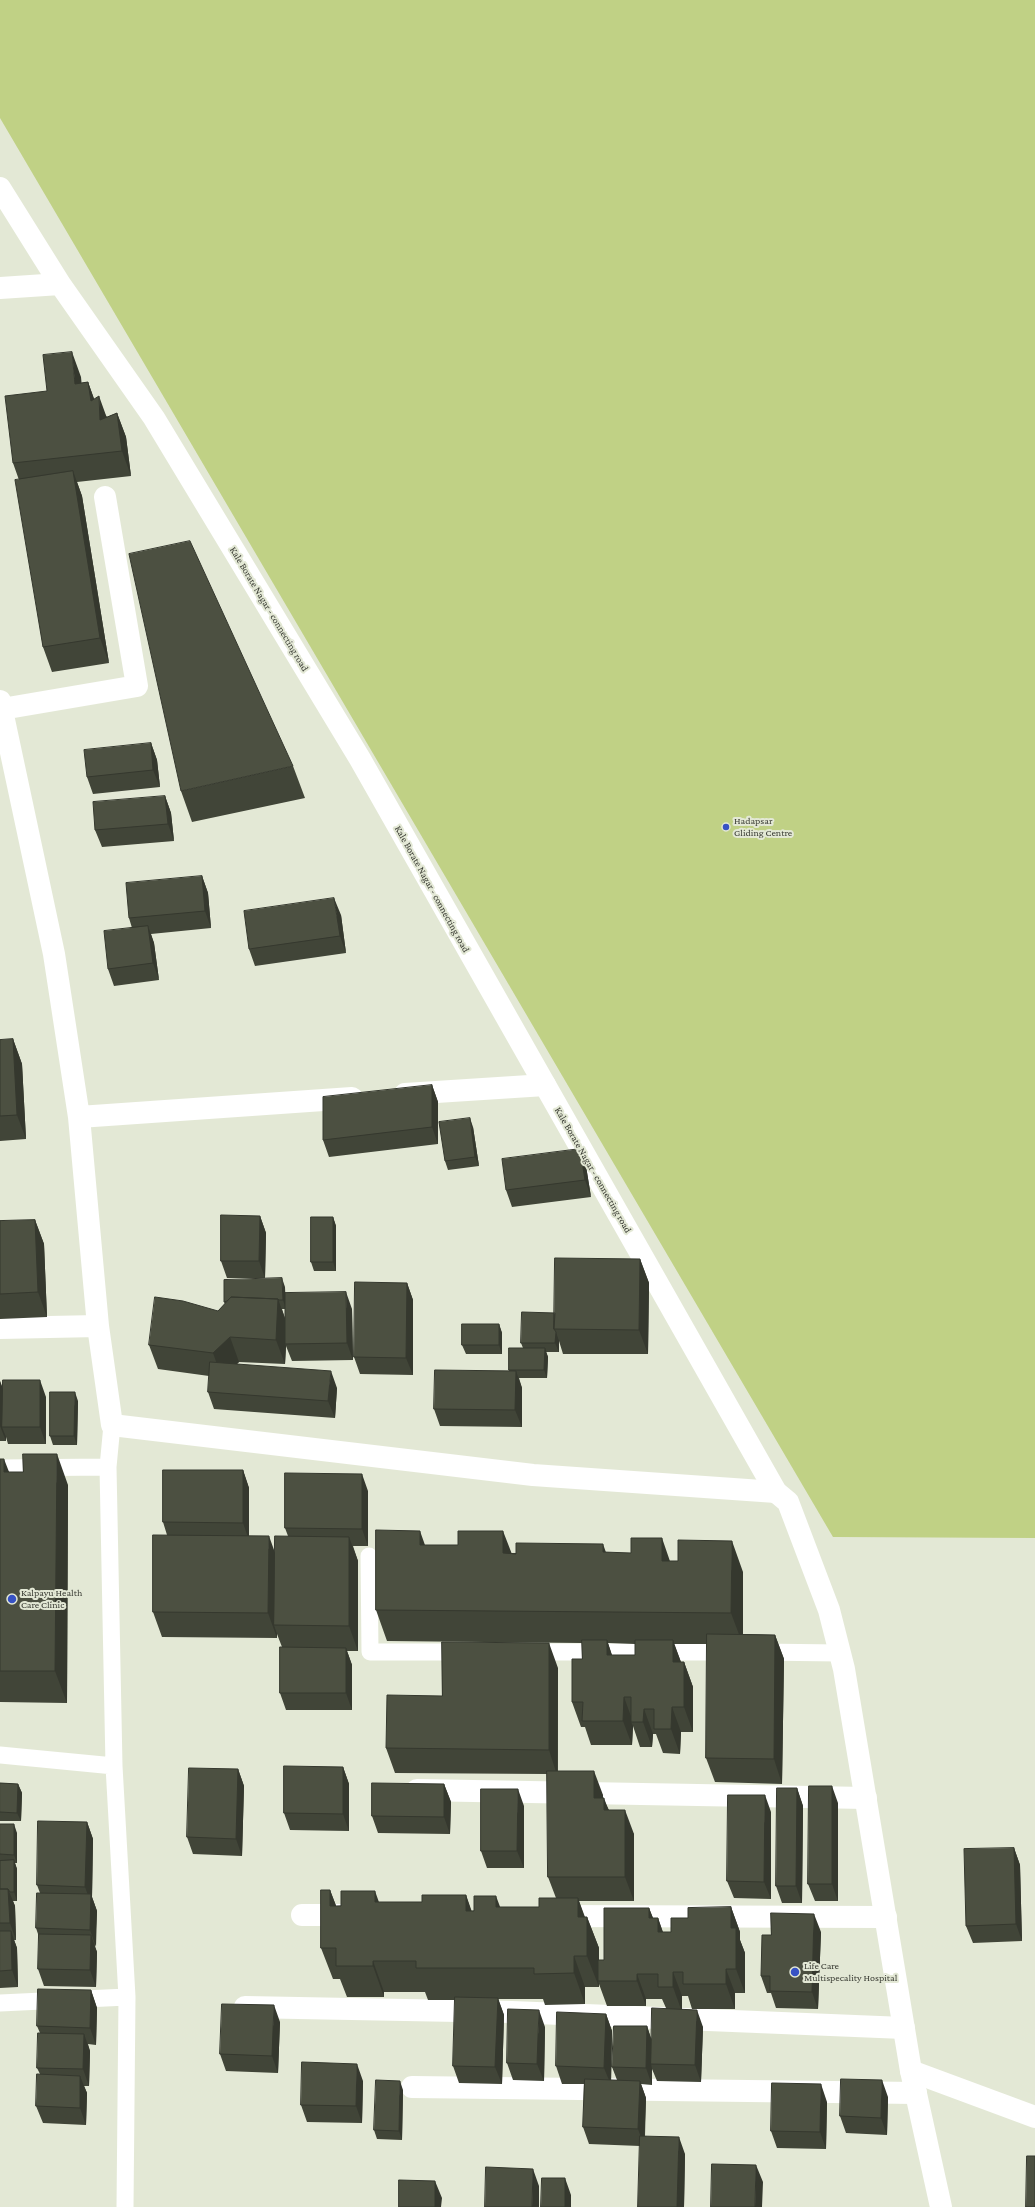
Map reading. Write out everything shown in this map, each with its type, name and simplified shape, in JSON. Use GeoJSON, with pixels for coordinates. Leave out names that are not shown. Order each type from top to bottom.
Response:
{"type":"FeatureCollection","features":[{"type":"Feature","properties":{"kind":"street"},"geometry":{"type":"LineString","coordinates":[[0,188],[60,284],[0,288]]}},
{"type":"Feature","properties":{"kind":"street","name":"Kale Borate Nagar - connecting road"},"geometry":{"type":"LineString","coordinates":[[60,284],[154,418],[360,759],[545,1085],[782,1497],[829,1610],[840,1653],[866,1798],[911,2071],[941,2207]]}},
{"type":"Feature","properties":{"kind":"street"},"geometry":{"type":"LineString","coordinates":[[105,496],[136,686],[1,705],[54,954],[78,1117],[98,1326],[112,1425],[533,1475],[782,1497]]}},
{"type":"Feature","properties":{"kind":"street"},"geometry":{"type":"LineString","coordinates":[[78,1117],[545,1085]]}},
{"type":"Feature","properties":{"kind":"street"},"geometry":{"type":"LineString","coordinates":[[0,1328],[98,1326]]}},
{"type":"Feature","properties":{"kind":"street"},"geometry":{"type":"LineString","coordinates":[[411,1790],[866,1798]]}},
{"type":"Feature","properties":{"kind":"street"},"geometry":{"type":"LineString","coordinates":[[302,1915],[374,1915]]}},
{"type":"Feature","properties":{"kind":"street"},"geometry":{"type":"LineString","coordinates":[[534,1916],[886,1917]]}},
{"type":"Feature","properties":{"kind":"street"},"geometry":{"type":"LineString","coordinates":[[233,2007],[512,2012],[904,2028]]}},
{"type":"Feature","properties":{"kind":"street"},"geometry":{"type":"LineString","coordinates":[[911,2071],[1035,2117]]}},
{"type":"Feature","properties":{"kind":"street"},"geometry":{"type":"LineString","coordinates":[[412,2087],[916,2092]]}},
{"type":"Feature","properties":{"kind":"lane"},"geometry":{"type":"LineString","coordinates":[[112,1425],[108,1467],[114,1766],[127,1997],[125,2207]]}},
{"type":"Feature","properties":{"kind":"lane"},"geometry":{"type":"LineString","coordinates":[[0,1468],[108,1467]]}},
{"type":"Feature","properties":{"kind":"lane"},"geometry":{"type":"LineString","coordinates":[[369,1556],[370,1652],[480,1652]]}},
{"type":"Feature","properties":{"kind":"lane"},"geometry":{"type":"LineString","coordinates":[[512,1652],[840,1653]]}},
{"type":"Feature","properties":{"kind":"lane"},"geometry":{"type":"LineString","coordinates":[[0,1755],[114,1766]]}},
{"type":"Feature","properties":{"kind":"lane"},"geometry":{"type":"LineString","coordinates":[[0,2003],[127,1997]]}},
{"type":"Feature","properties":{"kind":"green space","name":"Hadapsar Gliding Centre"},"geometry":{"type":"Polygon","coordinates":[[[0,0],[1035,0],[1035,1538],[833,1537],[0,118],[0,0]]]}},
{"type":"Feature","properties":{"kind":"building"},"geometry":{"type":"Polygon","coordinates":[[[72,352],[75,384],[88,382],[91,401],[99,396],[100,420],[117,413],[122,451],[13,463],[5,396],[47,391],[43,355],[72,352]]]}},
{"type":"Feature","properties":{"kind":"building"},"geometry":{"type":"Polygon","coordinates":[[[73,471],[100,638],[43,647],[15,480],[73,471]]]}},
{"type":"Feature","properties":{"kind":"building"},"geometry":{"type":"Polygon","coordinates":[[[190,541],[293,766],[181,791],[129,554],[190,541]]]}},
{"type":"Feature","properties":{"kind":"building"},"geometry":{"type":"Polygon","coordinates":[[[151,743],[153,770],[87,777],[84,750],[151,743]]]}},
{"type":"Feature","properties":{"kind":"building"},"geometry":{"type":"Polygon","coordinates":[[[165,796],[168,824],[95,830],[93,802],[165,796]]]}},
{"type":"Feature","properties":{"kind":"building"},"geometry":{"type":"Polygon","coordinates":[[[202,876],[205,911],[129,918],[126,883],[202,876]]]}},
{"type":"Feature","properties":{"kind":"building"},"geometry":{"type":"Polygon","coordinates":[[[334,898],[340,936],[249,949],[244,911],[334,898]]]}},
{"type":"Feature","properties":{"kind":"building"},"geometry":{"type":"Polygon","coordinates":[[[148,926],[153,963],[108,969],[104,931],[148,926]]]}},
{"type":"Feature","properties":{"kind":"building"},"geometry":{"type":"Polygon","coordinates":[[[13,1039],[17,1115],[0,1116],[0,1040],[13,1039]]]}},
{"type":"Feature","properties":{"kind":"building"},"geometry":{"type":"Polygon","coordinates":[[[432,1085],[432,1127],[323,1140],[323,1097],[432,1085]]]}},
{"type":"Feature","properties":{"kind":"building"},"geometry":{"type":"Polygon","coordinates":[[[470,1118],[475,1157],[445,1161],[439,1122],[470,1118]]]}},
{"type":"Feature","properties":{"kind":"building"},"geometry":{"type":"Polygon","coordinates":[[[580,1149],[585,1180],[506,1190],[502,1159],[580,1149]]]}},
{"type":"Feature","properties":{"kind":"building"},"geometry":{"type":"Polygon","coordinates":[[[221,1215],[260,1216],[259,1261],[221,1261],[221,1215]]]}},
{"type":"Feature","properties":{"kind":"building"},"geometry":{"type":"Polygon","coordinates":[[[311,1217],[333,1217],[333,1262],[311,1262],[311,1217]]]}},
{"type":"Feature","properties":{"kind":"building"},"geometry":{"type":"Polygon","coordinates":[[[35,1220],[38,1292],[0,1294],[0,1221],[35,1220]]]}},
{"type":"Feature","properties":{"kind":"building"},"geometry":{"type":"Polygon","coordinates":[[[555,1258],[640,1259],[639,1330],[554,1329],[555,1258]]]}},
{"type":"Feature","properties":{"kind":"building"},"geometry":{"type":"Polygon","coordinates":[[[282,1278],[283,1300],[231,1297],[224,1302],[224,1280],[282,1278]]]}},
{"type":"Feature","properties":{"kind":"building"},"geometry":{"type":"Polygon","coordinates":[[[355,1282],[407,1283],[406,1358],[354,1357],[355,1282]]]}},
{"type":"Feature","properties":{"kind":"building"},"geometry":{"type":"Polygon","coordinates":[[[346,1292],[347,1343],[285,1344],[285,1293],[346,1292]]]}},
{"type":"Feature","properties":{"kind":"building"},"geometry":{"type":"Polygon","coordinates":[[[155,1297],[183,1301],[218,1311],[231,1297],[278,1299],[276,1340],[230,1337],[213,1353],[149,1345],[155,1297]]]}},
{"type":"Feature","properties":{"kind":"building"},"geometry":{"type":"Polygon","coordinates":[[[522,1312],[555,1313],[555,1343],[521,1343],[522,1312]]]}},
{"type":"Feature","properties":{"kind":"building"},"geometry":{"type":"Polygon","coordinates":[[[462,1324],[499,1324],[499,1345],[462,1345],[462,1324]]]}},
{"type":"Feature","properties":{"kind":"building"},"geometry":{"type":"Polygon","coordinates":[[[509,1348],[545,1348],[544,1370],[509,1370],[509,1348]]]}},
{"type":"Feature","properties":{"kind":"building"},"geometry":{"type":"Polygon","coordinates":[[[210,1362],[331,1371],[328,1401],[208,1392],[210,1362]]]}},
{"type":"Feature","properties":{"kind":"building"},"geometry":{"type":"Polygon","coordinates":[[[435,1370],[516,1371],[515,1410],[434,1409],[435,1370]]]}},
{"type":"Feature","properties":{"kind":"building"},"geometry":{"type":"Polygon","coordinates":[[[3,1380],[40,1380],[40,1427],[2,1427],[3,1380]]]}},
{"type":"Feature","properties":{"kind":"building"},"geometry":{"type":"Polygon","coordinates":[[[50,1392],[75,1392],[74,1436],[50,1436],[50,1392]]]}},
{"type":"Feature","properties":{"kind":"building"},"geometry":{"type":"Polygon","coordinates":[[[23,1454],[57,1454],[55,1671],[0,1671],[0,1459],[4,1459],[4,1472],[23,1472],[23,1454]]]}},
{"type":"Feature","properties":{"kind":"building"},"geometry":{"type":"Polygon","coordinates":[[[163,1470],[243,1470],[243,1523],[163,1522],[163,1470]]]}},
{"type":"Feature","properties":{"kind":"building"},"geometry":{"type":"Polygon","coordinates":[[[285,1473],[362,1474],[362,1529],[285,1528],[285,1473]]]}},
{"type":"Feature","properties":{"kind":"building"},"geometry":{"type":"Polygon","coordinates":[[[376,1530],[420,1531],[420,1545],[458,1545],[458,1531],[503,1531],[503,1553],[516,1554],[516,1543],[603,1544],[603,1552],[631,1553],[631,1538],[662,1538],[662,1561],[678,1561],[678,1540],[732,1541],[731,1613],[376,1610],[376,1530]]]}},
{"type":"Feature","properties":{"kind":"building"},"geometry":{"type":"Polygon","coordinates":[[[153,1535],[269,1536],[268,1613],[153,1612],[153,1535]]]}},
{"type":"Feature","properties":{"kind":"building"},"geometry":{"type":"Polygon","coordinates":[[[275,1536],[349,1537],[349,1626],[274,1625],[275,1536]]]}},
{"type":"Feature","properties":{"kind":"building"},"geometry":{"type":"Polygon","coordinates":[[[707,1634],[775,1635],[774,1759],[706,1758],[707,1634]]]}},
{"type":"Feature","properties":{"kind":"building"},"geometry":{"type":"Polygon","coordinates":[[[582,1640],[607,1640],[607,1655],[635,1655],[635,1640],[673,1640],[673,1662],[684,1662],[684,1707],[672,1707],[671,1729],[654,1729],[654,1709],[644,1709],[643,1722],[631,1722],[631,1697],[624,1697],[623,1721],[582,1721],[583,1702],[572,1702],[572,1659],[582,1659],[582,1640]]]}},
{"type":"Feature","properties":{"kind":"building"},"geometry":{"type":"Polygon","coordinates":[[[442,1642],[549,1643],[549,1750],[386,1748],[387,1695],[442,1696],[442,1642]]]}},
{"type":"Feature","properties":{"kind":"building"},"geometry":{"type":"Polygon","coordinates":[[[280,1647],[346,1648],[346,1693],[280,1693],[280,1647]]]}},
{"type":"Feature","properties":{"kind":"building"},"geometry":{"type":"Polygon","coordinates":[[[284,1766],[343,1767],[343,1814],[284,1813],[284,1766]]]}},
{"type":"Feature","properties":{"kind":"building"},"geometry":{"type":"Polygon","coordinates":[[[189,1768],[238,1769],[236,1839],[187,1837],[189,1768]]]}},
{"type":"Feature","properties":{"kind":"building"},"geometry":{"type":"Polygon","coordinates":[[[547,1771],[594,1771],[594,1798],[604,1798],[604,1810],[625,1810],[625,1877],[548,1877],[547,1771]]]}},
{"type":"Feature","properties":{"kind":"building"},"geometry":{"type":"Polygon","coordinates":[[[0,1783],[18,1784],[17,1813],[0,1812],[0,1783]]]}},
{"type":"Feature","properties":{"kind":"building"},"geometry":{"type":"Polygon","coordinates":[[[372,1783],[444,1784],[444,1817],[372,1816],[372,1783]]]}},
{"type":"Feature","properties":{"kind":"building"},"geometry":{"type":"Polygon","coordinates":[[[809,1786],[832,1786],[832,1884],[808,1884],[809,1786]]]}},
{"type":"Feature","properties":{"kind":"building"},"geometry":{"type":"Polygon","coordinates":[[[777,1788],[797,1788],[796,1886],[776,1886],[777,1788]]]}},
{"type":"Feature","properties":{"kind":"building"},"geometry":{"type":"Polygon","coordinates":[[[481,1789],[518,1789],[517,1851],[481,1851],[481,1789]]]}},
{"type":"Feature","properties":{"kind":"building"},"geometry":{"type":"Polygon","coordinates":[[[728,1795],[765,1795],[764,1882],[727,1881],[728,1795]]]}},
{"type":"Feature","properties":{"kind":"building"},"geometry":{"type":"Polygon","coordinates":[[[38,1821],[87,1822],[85,1887],[37,1885],[38,1821]]]}},
{"type":"Feature","properties":{"kind":"building"},"geometry":{"type":"Polygon","coordinates":[[[0,1824],[14,1824],[14,1855],[0,1854],[0,1824]]]}},
{"type":"Feature","properties":{"kind":"building"},"geometry":{"type":"Polygon","coordinates":[[[1014,1848],[1016,1924],[966,1926],[964,1849],[1014,1848]]]}},
{"type":"Feature","properties":{"kind":"building"},"geometry":{"type":"Polygon","coordinates":[[[14,1860],[14,1892],[10,1892],[8,1889],[0,1889],[0,1861],[14,1860]]]}},
{"type":"Feature","properties":{"kind":"building"},"geometry":{"type":"Polygon","coordinates":[[[0,1889],[8,1889],[10,1923],[0,1923],[0,1889]]]}},
{"type":"Feature","properties":{"kind":"building"},"geometry":{"type":"Polygon","coordinates":[[[321,1890],[330,1890],[330,1906],[341,1906],[341,1891],[375,1891],[375,1902],[422,1902],[422,1895],[466,1895],[466,1911],[474,1911],[474,1896],[496,1896],[496,1907],[539,1907],[539,1898],[578,1898],[578,1917],[587,1917],[587,1956],[574,1956],[574,1973],[534,1974],[534,1968],[416,1968],[416,1961],[373,1961],[373,1966],[336,1966],[336,1948],[321,1948],[321,1890]]]}},
{"type":"Feature","properties":{"kind":"building"},"geometry":{"type":"Polygon","coordinates":[[[37,1893],[91,1894],[90,1930],[36,1928],[37,1893]]]}},
{"type":"Feature","properties":{"kind":"building"},"geometry":{"type":"Polygon","coordinates":[[[731,1907],[731,1928],[736,1928],[736,1969],[726,1969],[726,1984],[683,1984],[683,1972],[673,1972],[673,1987],[658,1987],[658,1974],[637,1974],[637,1981],[598,1981],[598,1960],[604,1960],[604,1908],[649,1908],[649,1918],[658,1918],[658,1932],[671,1932],[671,1918],[688,1918],[688,1908],[731,1907]]]}},
{"type":"Feature","properties":{"kind":"building"},"geometry":{"type":"Polygon","coordinates":[[[771,1913],[814,1914],[812,1992],[770,1991],[770,1976],[761,1976],[762,1935],[771,1935],[771,1913]]]}},
{"type":"Feature","properties":{"kind":"building"},"geometry":{"type":"Polygon","coordinates":[[[0,1931],[11,1931],[12,1970],[0,1971],[0,1931]]]}},
{"type":"Feature","properties":{"kind":"building"},"geometry":{"type":"Polygon","coordinates":[[[39,1934],[91,1935],[90,1970],[38,1969],[39,1934]]]}},
{"type":"Feature","properties":{"kind":"building"},"geometry":{"type":"Polygon","coordinates":[[[38,1989],[91,1990],[90,2028],[37,2026],[38,1989]]]}},
{"type":"Feature","properties":{"kind":"building"},"geometry":{"type":"Polygon","coordinates":[[[455,1997],[498,1998],[495,2067],[453,2066],[455,1997]]]}},
{"type":"Feature","properties":{"kind":"building"},"geometry":{"type":"Polygon","coordinates":[[[222,2004],[274,2005],[272,2056],[220,2054],[222,2004]]]}},
{"type":"Feature","properties":{"kind":"building"},"geometry":{"type":"Polygon","coordinates":[[[652,2008],[697,2010],[695,2065],[651,2064],[652,2008]]]}},
{"type":"Feature","properties":{"kind":"building"},"geometry":{"type":"Polygon","coordinates":[[[508,2009],[539,2010],[537,2064],[507,2063],[508,2009]]]}},
{"type":"Feature","properties":{"kind":"building"},"geometry":{"type":"Polygon","coordinates":[[[557,2012],[606,2014],[604,2068],[556,2066],[557,2012]]]}},
{"type":"Feature","properties":{"kind":"building"},"geometry":{"type":"Polygon","coordinates":[[[614,2026],[647,2026],[646,2068],[612,2067],[614,2026]]]}},
{"type":"Feature","properties":{"kind":"building"},"geometry":{"type":"Polygon","coordinates":[[[38,2033],[84,2034],[83,2069],[37,2068],[38,2033]]]}},
{"type":"Feature","properties":{"kind":"building"},"geometry":{"type":"Polygon","coordinates":[[[302,2062],[357,2064],[356,2106],[301,2105],[302,2062]]]}},
{"type":"Feature","properties":{"kind":"building"},"geometry":{"type":"Polygon","coordinates":[[[37,2074],[80,2076],[80,2108],[36,2106],[37,2074]]]}},
{"type":"Feature","properties":{"kind":"building"},"geometry":{"type":"Polygon","coordinates":[[[585,2079],[640,2081],[638,2129],[583,2127],[585,2079]]]}},
{"type":"Feature","properties":{"kind":"building"},"geometry":{"type":"Polygon","coordinates":[[[841,2079],[882,2080],[881,2118],[840,2116],[841,2079]]]}},
{"type":"Feature","properties":{"kind":"building"},"geometry":{"type":"Polygon","coordinates":[[[376,2080],[400,2081],[399,2131],[374,2130],[376,2080]]]}},
{"type":"Feature","properties":{"kind":"building"},"geometry":{"type":"Polygon","coordinates":[[[772,2083],[821,2084],[820,2132],[771,2131],[772,2083]]]}},
{"type":"Feature","properties":{"kind":"building"},"geometry":{"type":"Polygon","coordinates":[[[640,2136],[679,2137],[677,2207],[638,2207],[640,2136]]]}},
{"type":"Feature","properties":{"kind":"building"},"geometry":{"type":"Polygon","coordinates":[[[1027,2156],[1035,2156],[1035,2207],[1026,2207],[1027,2156]]]}},
{"type":"Feature","properties":{"kind":"building"},"geometry":{"type":"Polygon","coordinates":[[[712,2164],[756,2165],[755,2207],[711,2207],[712,2164]]]}},
{"type":"Feature","properties":{"kind":"building"},"geometry":{"type":"Polygon","coordinates":[[[486,2167],[533,2169],[532,2207],[485,2207],[486,2167]]]}},
{"type":"Feature","properties":{"kind":"building"},"geometry":{"type":"Polygon","coordinates":[[[542,2178],[565,2178],[565,2207],[541,2207],[542,2178]]]}},
{"type":"Feature","properties":{"kind":"building"},"geometry":{"type":"Polygon","coordinates":[[[399,2180],[435,2181],[435,2207],[399,2207],[399,2180]]]}},
{"type":"Feature","properties":{"kind":"place","name":"Hadapsar Gliding Centre"},"geometry":{"type":"Point","coordinates":[726,827]}},
{"type":"Feature","properties":{"kind":"place","name":"Kalpayu Health Care Clinic"},"geometry":{"type":"Point","coordinates":[12,1599]}},
{"type":"Feature","properties":{"kind":"place","name":"Life Care Multispecality Hospital"},"geometry":{"type":"Point","coordinates":[795,1972]}}]}
